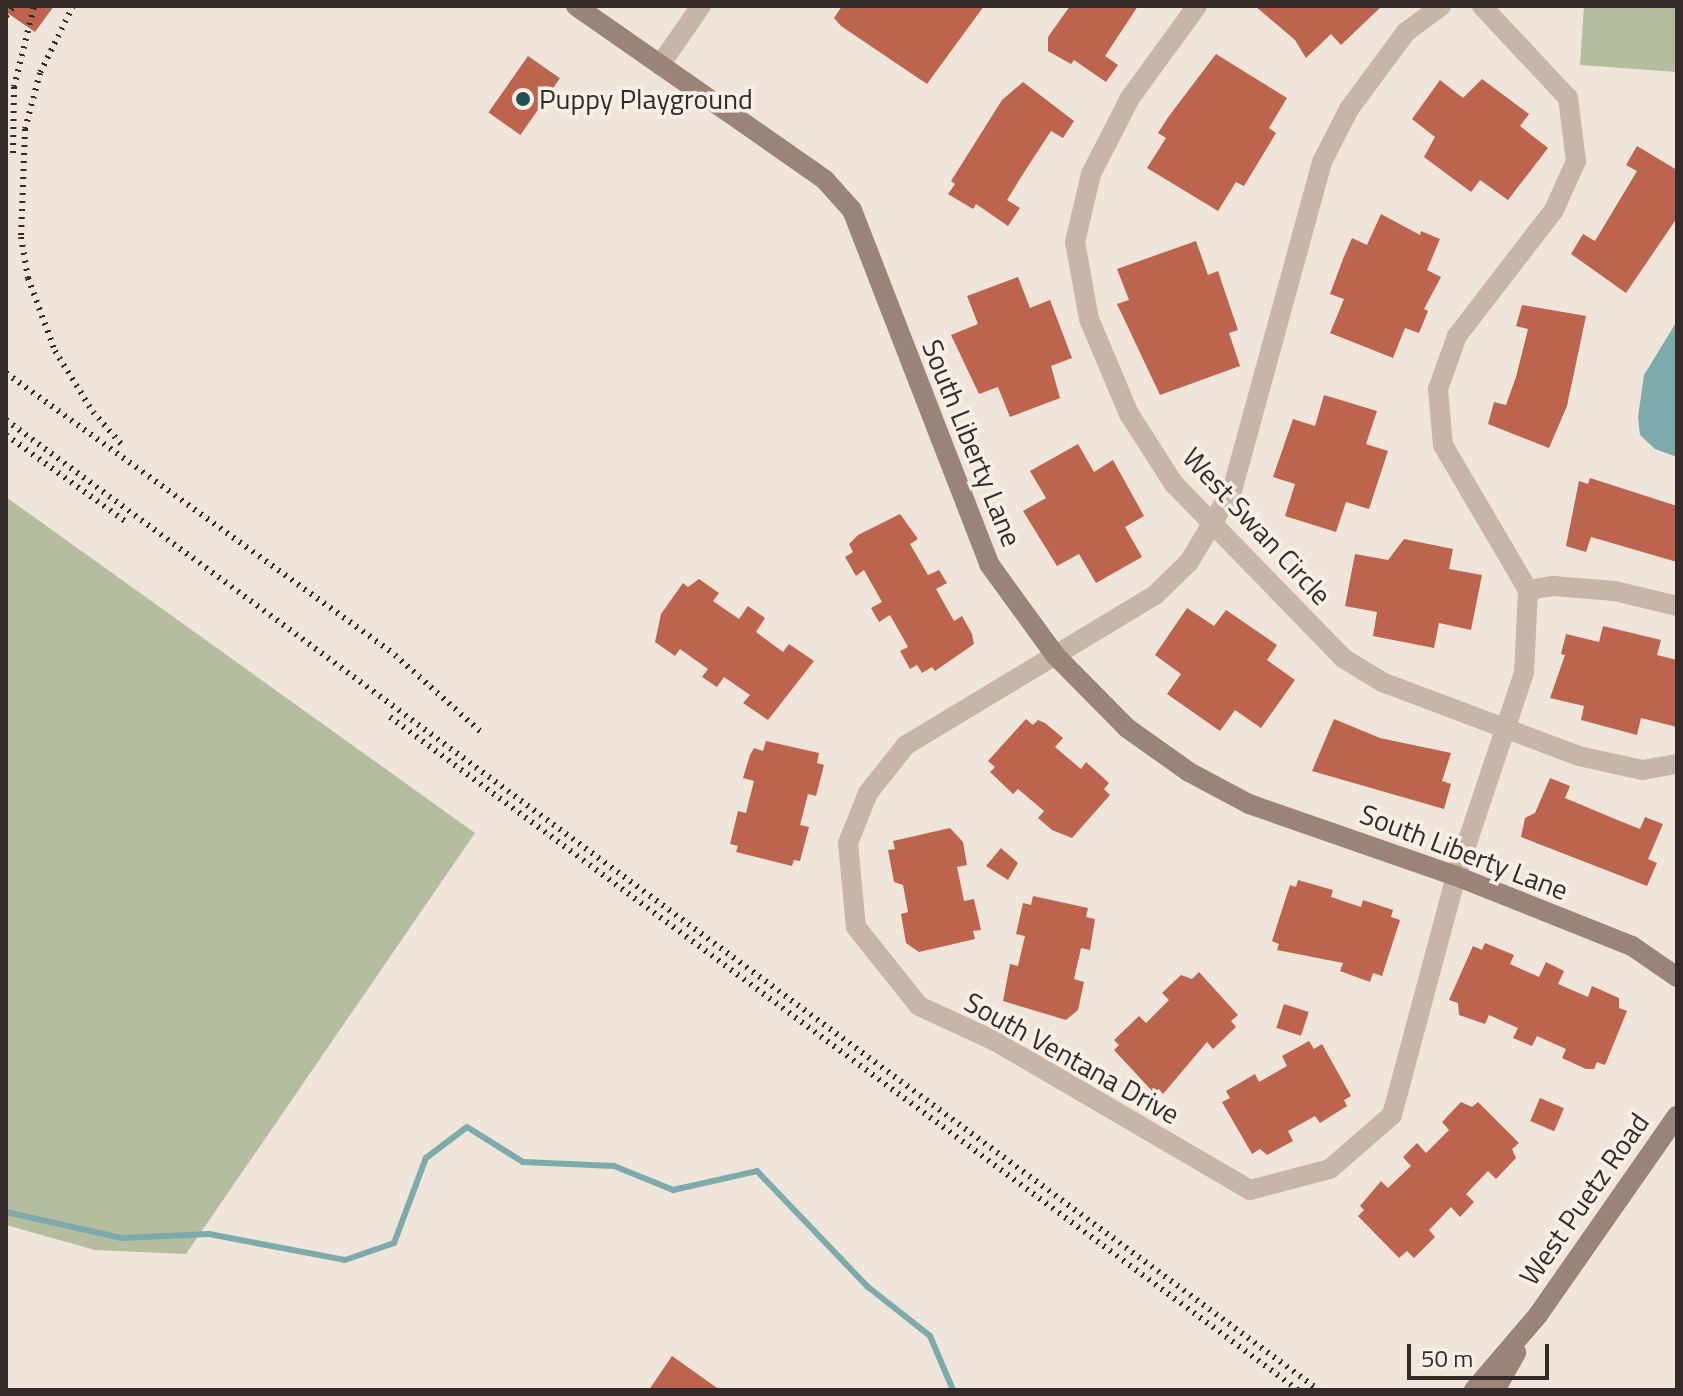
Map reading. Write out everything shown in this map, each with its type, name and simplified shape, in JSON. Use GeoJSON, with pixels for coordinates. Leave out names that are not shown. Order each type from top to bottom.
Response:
{"type":"FeatureCollection","features":[{"type":"Feature","properties":{"kind":"street","name":"South Liberty Lane"},"geometry":{"type":"LineString","coordinates":[[576,6],[825,180],[852,210],[973,533],[1010,599],[1055,655],[1127,728],[1189,772],[1249,804],[1456,876],[1632,946],[1677,977]]}},
{"type":"Feature","properties":{"kind":"street"},"geometry":{"type":"LineString","coordinates":[[660,65],[701,6]]}},
{"type":"Feature","properties":{"kind":"street","name":"West Swan Circle"},"geometry":{"type":"LineString","coordinates":[[1197,6],[1130,98],[1091,174],[1075,242],[1089,319],[1129,414],[1174,484],[1343,658],[1382,682],[1506,725],[1579,756],[1642,770],[1677,764]]}},
{"type":"Feature","properties":{"kind":"street","name":"South Ventana Drive"},"geometry":{"type":"LineString","coordinates":[[1441,6],[1406,32],[1349,109],[1322,162],[1232,490],[1213,527],[1189,562],[1155,595],[906,745],[868,793],[848,843],[856,927],[919,1006],[995,1041],[1250,1190],[1330,1169],[1392,1115],[1456,876],[1524,673],[1528,590]]}},
{"type":"Feature","properties":{"kind":"street"},"geometry":{"type":"LineString","coordinates":[[1482,6],[1568,98],[1576,161],[1554,210],[1457,336],[1438,389],[1443,445],[1528,590],[1615,591],[1677,606]]}},
{"type":"Feature","properties":{"kind":"street","name":"West Puetz Road"},"geometry":{"type":"LineString","coordinates":[[1495,1390],[1538,1315],[1677,1116]]}},
{"type":"Feature","properties":{"kind":"street","name":"West Puetz Road"},"geometry":{"type":"LineString","coordinates":[[1474,1390],[1538,1315]]}},
{"type":"Feature","properties":{"kind":"green space"},"geometry":{"type":"Polygon","coordinates":[[[1584,6],[1677,6],[1677,72],[1580,65],[1584,6]]]}},
{"type":"Feature","properties":{"kind":"green space"},"geometry":{"type":"Polygon","coordinates":[[[6,497],[475,833],[186,1254],[95,1250],[6,1225],[6,497]]]}},
{"type":"Feature","properties":{"kind":"water"},"geometry":{"type":"Polygon","coordinates":[[[1677,321],[1677,457],[1655,449],[1640,435],[1638,417],[1644,375],[1677,321]]]}},
{"type":"Feature","properties":{"kind":"building"},"geometry":{"type":"Polygon","coordinates":[[[6,6],[54,6],[35,32],[6,12],[6,6]]]}},
{"type":"Feature","properties":{"kind":"building"},"geometry":{"type":"Polygon","coordinates":[[[842,6],[984,6],[927,84],[841,26],[834,18],[842,6]]]}},
{"type":"Feature","properties":{"kind":"building"},"geometry":{"type":"Polygon","coordinates":[[[1070,6],[1138,6],[1105,56],[1118,65],[1106,82],[1074,60],[1071,64],[1048,51],[1048,37],[1070,6]]]}},
{"type":"Feature","properties":{"kind":"building"},"geometry":{"type":"Polygon","coordinates":[[[1255,6],[1382,6],[1341,45],[1331,34],[1306,58],[1295,40],[1255,6]]]}},
{"type":"Feature","properties":{"kind":"building"},"geometry":{"type":"Polygon","coordinates":[[[1216,54],[1287,98],[1269,128],[1276,133],[1244,186],[1236,182],[1218,211],[1147,168],[1166,138],[1158,133],[1216,54]]]}},
{"type":"Feature","properties":{"kind":"building","name":"Puppy Playground"},"geometry":{"type":"Polygon","coordinates":[[[528,56],[560,78],[520,135],[488,113],[528,56]]]}},
{"type":"Feature","properties":{"kind":"building"},"geometry":{"type":"Polygon","coordinates":[[[1482,79],[1529,114],[1520,126],[1548,148],[1508,200],[1480,180],[1471,192],[1424,157],[1435,137],[1412,119],[1440,80],[1463,98],[1482,79]]]}},
{"type":"Feature","properties":{"kind":"building"},"geometry":{"type":"Polygon","coordinates":[[[1023,82],[1074,121],[1063,138],[1051,131],[1023,174],[1007,200],[1020,208],[1008,226],[976,204],[973,209],[948,194],[955,184],[951,181],[1002,100],[1023,82]]]}},
{"type":"Feature","properties":{"kind":"building"},"geometry":{"type":"Polygon","coordinates":[[[1637,146],[1677,170],[1677,218],[1626,293],[1571,254],[1583,234],[1595,241],[1637,171],[1626,165],[1637,146]]]}},
{"type":"Feature","properties":{"kind":"building"},"geometry":{"type":"Polygon","coordinates":[[[1381,214],[1420,235],[1421,231],[1440,239],[1427,270],[1441,277],[1424,309],[1428,311],[1419,333],[1405,328],[1393,358],[1330,333],[1344,299],[1330,294],[1352,238],[1367,245],[1381,214]]]}},
{"type":"Feature","properties":{"kind":"building"},"geometry":{"type":"Polygon","coordinates":[[[1196,241],[1208,275],[1218,271],[1238,330],[1229,333],[1240,366],[1160,395],[1117,304],[1129,300],[1117,269],[1196,241]]]}},
{"type":"Feature","properties":{"kind":"building"},"geometry":{"type":"Polygon","coordinates":[[[1018,277],[1030,308],[1050,300],[1072,358],[1051,366],[1060,398],[1010,417],[998,387],[979,394],[951,335],[978,324],[967,296],[1018,277]]]}},
{"type":"Feature","properties":{"kind":"building"},"geometry":{"type":"Polygon","coordinates":[[[1522,305],[1586,316],[1567,406],[1549,448],[1488,424],[1494,402],[1506,405],[1516,377],[1528,329],[1516,326],[1522,305]]]}},
{"type":"Feature","properties":{"kind":"building"},"geometry":{"type":"Polygon","coordinates":[[[1324,395],[1377,411],[1366,444],[1388,451],[1369,509],[1346,502],[1336,532],[1285,516],[1295,484],[1273,477],[1293,419],[1315,426],[1324,395]]]}},
{"type":"Feature","properties":{"kind":"building"},"geometry":{"type":"Polygon","coordinates":[[[1078,444],[1094,472],[1113,460],[1144,516],[1125,527],[1142,557],[1096,583],[1079,554],[1057,566],[1023,511],[1046,498],[1030,471],[1078,444]]]}},
{"type":"Feature","properties":{"kind":"building"},"geometry":{"type":"Polygon","coordinates":[[[1590,478],[1677,506],[1677,562],[1591,537],[1586,552],[1566,546],[1579,481],[1588,484],[1590,478]]]}},
{"type":"Feature","properties":{"kind":"building"},"geometry":{"type":"Polygon","coordinates":[[[900,514],[918,539],[910,544],[928,575],[939,570],[947,583],[936,589],[954,621],[962,616],[972,634],[974,644],[935,671],[932,667],[922,673],[917,665],[910,669],[900,651],[908,647],[890,615],[879,622],[871,608],[882,602],[864,570],[856,576],[845,557],[853,552],[849,544],[858,535],[900,514]]]}},
{"type":"Feature","properties":{"kind":"building"},"geometry":{"type":"Polygon","coordinates":[[[1404,539],[1453,549],[1449,569],[1482,575],[1471,630],[1439,623],[1434,648],[1373,636],[1377,612],[1345,606],[1355,554],[1388,560],[1404,539]]]}},
{"type":"Feature","properties":{"kind":"building"},"geometry":{"type":"Polygon","coordinates":[[[699,579],[719,593],[713,601],[739,619],[748,606],[765,618],[756,632],[783,652],[789,644],[814,661],[768,720],[743,703],[750,695],[724,677],[717,687],[702,677],[708,669],[680,649],[675,656],[655,642],[661,614],[683,583],[688,587],[699,579]]]}},
{"type":"Feature","properties":{"kind":"building"},"geometry":{"type":"Polygon","coordinates":[[[1187,608],[1214,626],[1226,610],[1277,645],[1267,660],[1295,680],[1261,728],[1235,710],[1220,731],[1167,694],[1181,674],[1155,655],[1187,608]]]}},
{"type":"Feature","properties":{"kind":"building"},"geometry":{"type":"Polygon","coordinates":[[[1603,626],[1661,640],[1657,655],[1677,660],[1677,727],[1641,718],[1637,735],[1581,720],[1584,706],[1550,698],[1565,655],[1561,654],[1566,634],[1599,642],[1603,626]]]}},
{"type":"Feature","properties":{"kind":"building"},"geometry":{"type":"Polygon","coordinates":[[[1026,719],[1033,725],[1038,720],[1045,723],[1063,738],[1055,747],[1081,769],[1086,762],[1109,783],[1104,789],[1110,795],[1072,838],[1052,830],[1038,818],[1044,811],[1018,789],[1013,794],[990,772],[995,767],[988,761],[1026,719]]]}},
{"type":"Feature","properties":{"kind":"building"},"geometry":{"type":"Polygon","coordinates":[[[1334,719],[1380,738],[1451,753],[1442,781],[1451,784],[1444,809],[1312,771],[1334,719]]]}},
{"type":"Feature","properties":{"kind":"building"},"geometry":{"type":"Polygon","coordinates":[[[766,741],[819,753],[817,763],[824,765],[816,796],[808,794],[800,825],[809,827],[800,861],[794,860],[792,866],[736,852],[738,846],[730,844],[738,811],[746,813],[754,781],[743,778],[750,755],[754,748],[763,751],[766,741]]]}},
{"type":"Feature","properties":{"kind":"building"},"geometry":{"type":"Polygon","coordinates":[[[1550,778],[1570,786],[1565,798],[1615,819],[1640,829],[1645,817],[1663,824],[1648,859],[1657,863],[1647,886],[1521,837],[1525,818],[1535,813],[1550,778]]]}},
{"type":"Feature","properties":{"kind":"building"},"geometry":{"type":"Polygon","coordinates":[[[950,828],[963,842],[967,865],[957,867],[964,901],[974,899],[981,930],[973,931],[975,939],[919,952],[906,943],[901,914],[908,912],[903,885],[894,882],[888,850],[895,849],[893,841],[950,828]]]}},
{"type":"Feature","properties":{"kind":"building"},"geometry":{"type":"Polygon","coordinates":[[[1001,848],[1018,863],[1008,880],[986,866],[1001,848]]]}},
{"type":"Feature","properties":{"kind":"building"},"geometry":{"type":"Polygon","coordinates":[[[1298,880],[1333,890],[1331,897],[1361,907],[1363,900],[1393,910],[1391,917],[1400,920],[1382,976],[1373,973],[1370,982],[1340,971],[1343,963],[1277,950],[1279,944],[1272,941],[1290,885],[1296,887],[1298,880]]]}},
{"type":"Feature","properties":{"kind":"building"},"geometry":{"type":"Polygon","coordinates":[[[1033,896],[1088,908],[1086,917],[1095,919],[1090,950],[1081,948],[1074,979],[1084,982],[1078,1010],[1066,1020],[1003,1001],[1010,964],[1018,966],[1025,936],[1016,934],[1023,903],[1031,905],[1033,896]]]}},
{"type":"Feature","properties":{"kind":"building"},"geometry":{"type":"Polygon","coordinates":[[[1485,943],[1514,955],[1510,964],[1539,977],[1546,962],[1564,971],[1558,984],[1588,997],[1592,986],[1619,998],[1619,1008],[1627,1011],[1605,1065],[1597,1062],[1594,1069],[1586,1069],[1562,1058],[1566,1049],[1537,1036],[1532,1046],[1513,1038],[1518,1028],[1489,1015],[1485,1024],[1459,1015],[1458,1003],[1449,1000],[1473,946],[1482,950],[1485,943]]]}},
{"type":"Feature","properties":{"kind":"building"},"geometry":{"type":"Polygon","coordinates":[[[1199,972],[1238,1015],[1231,1021],[1236,1027],[1213,1049],[1207,1042],[1163,1094],[1159,1089],[1154,1093],[1114,1050],[1119,1045],[1114,1040],[1139,1016],[1146,1023],[1169,1000],[1162,993],[1181,975],[1192,979],[1199,972]]]}},
{"type":"Feature","properties":{"kind":"building"},"geometry":{"type":"Polygon","coordinates":[[[1284,1004],[1309,1012],[1301,1036],[1276,1028],[1284,1004]]]}},
{"type":"Feature","properties":{"kind":"building"},"geometry":{"type":"Polygon","coordinates":[[[1309,1041],[1314,1049],[1322,1044],[1351,1096],[1344,1100],[1347,1106],[1320,1123],[1315,1116],[1288,1131],[1293,1141],[1267,1155],[1260,1149],[1252,1154],[1222,1102],[1230,1098],[1226,1091],[1255,1074],[1259,1082],[1287,1066],[1282,1056],[1309,1041]]]}},
{"type":"Feature","properties":{"kind":"building"},"geometry":{"type":"Polygon","coordinates":[[[1540,1098],[1564,1108],[1554,1131],[1530,1121],[1540,1098]]]}},
{"type":"Feature","properties":{"kind":"building"},"geometry":{"type":"Polygon","coordinates":[[[1461,1102],[1472,1107],[1478,1102],[1519,1143],[1512,1149],[1516,1158],[1496,1179],[1488,1171],[1466,1194],[1474,1202],[1460,1217],[1451,1207],[1429,1230],[1435,1237],[1414,1258],[1407,1251],[1399,1258],[1358,1216],[1364,1210],[1360,1206],[1381,1181],[1388,1188],[1411,1166],[1403,1157],[1417,1143],[1426,1153],[1449,1130],[1442,1122],[1461,1102]]]}},
{"type":"Feature","properties":{"kind":"building"},"geometry":{"type":"Polygon","coordinates":[[[672,1356],[720,1390],[649,1390],[672,1356]]]}},
{"type":"Feature","properties":{"kind":"waterway"},"geometry":{"type":"LineString","coordinates":[[6,1212],[121,1238],[209,1234],[345,1260],[394,1243],[426,1158],[467,1127],[523,1162],[614,1166],[673,1190],[757,1171],[868,1287],[930,1336],[953,1390]]}},
{"type":"Feature","properties":{"kind":"railway"},"geometry":{"type":"LineString","coordinates":[[6,16],[14,6]]}},
{"type":"Feature","properties":{"kind":"railway"},"geometry":{"type":"LineString","coordinates":[[13,153],[14,87],[34,6]]}},
{"type":"Feature","properties":{"kind":"railway"},"geometry":{"type":"LineString","coordinates":[[73,6],[40,73],[25,129],[21,237],[28,278],[55,351],[93,412],[123,446]]}},
{"type":"Feature","properties":{"kind":"railway"},"geometry":{"type":"LineString","coordinates":[[6,373],[395,655],[483,734]]}},
{"type":"Feature","properties":{"kind":"railway"},"geometry":{"type":"LineString","coordinates":[[6,420],[1319,1390]]}},
{"type":"Feature","properties":{"kind":"railway"},"geometry":{"type":"LineString","coordinates":[[6,435],[129,524]]}},
{"type":"Feature","properties":{"kind":"railway"},"geometry":{"type":"LineString","coordinates":[[390,717],[1298,1390]]}},
{"type":"Feature","properties":{"kind":"place","name":"Puppy Playground"},"geometry":{"type":"Point","coordinates":[523,99]}}]}
